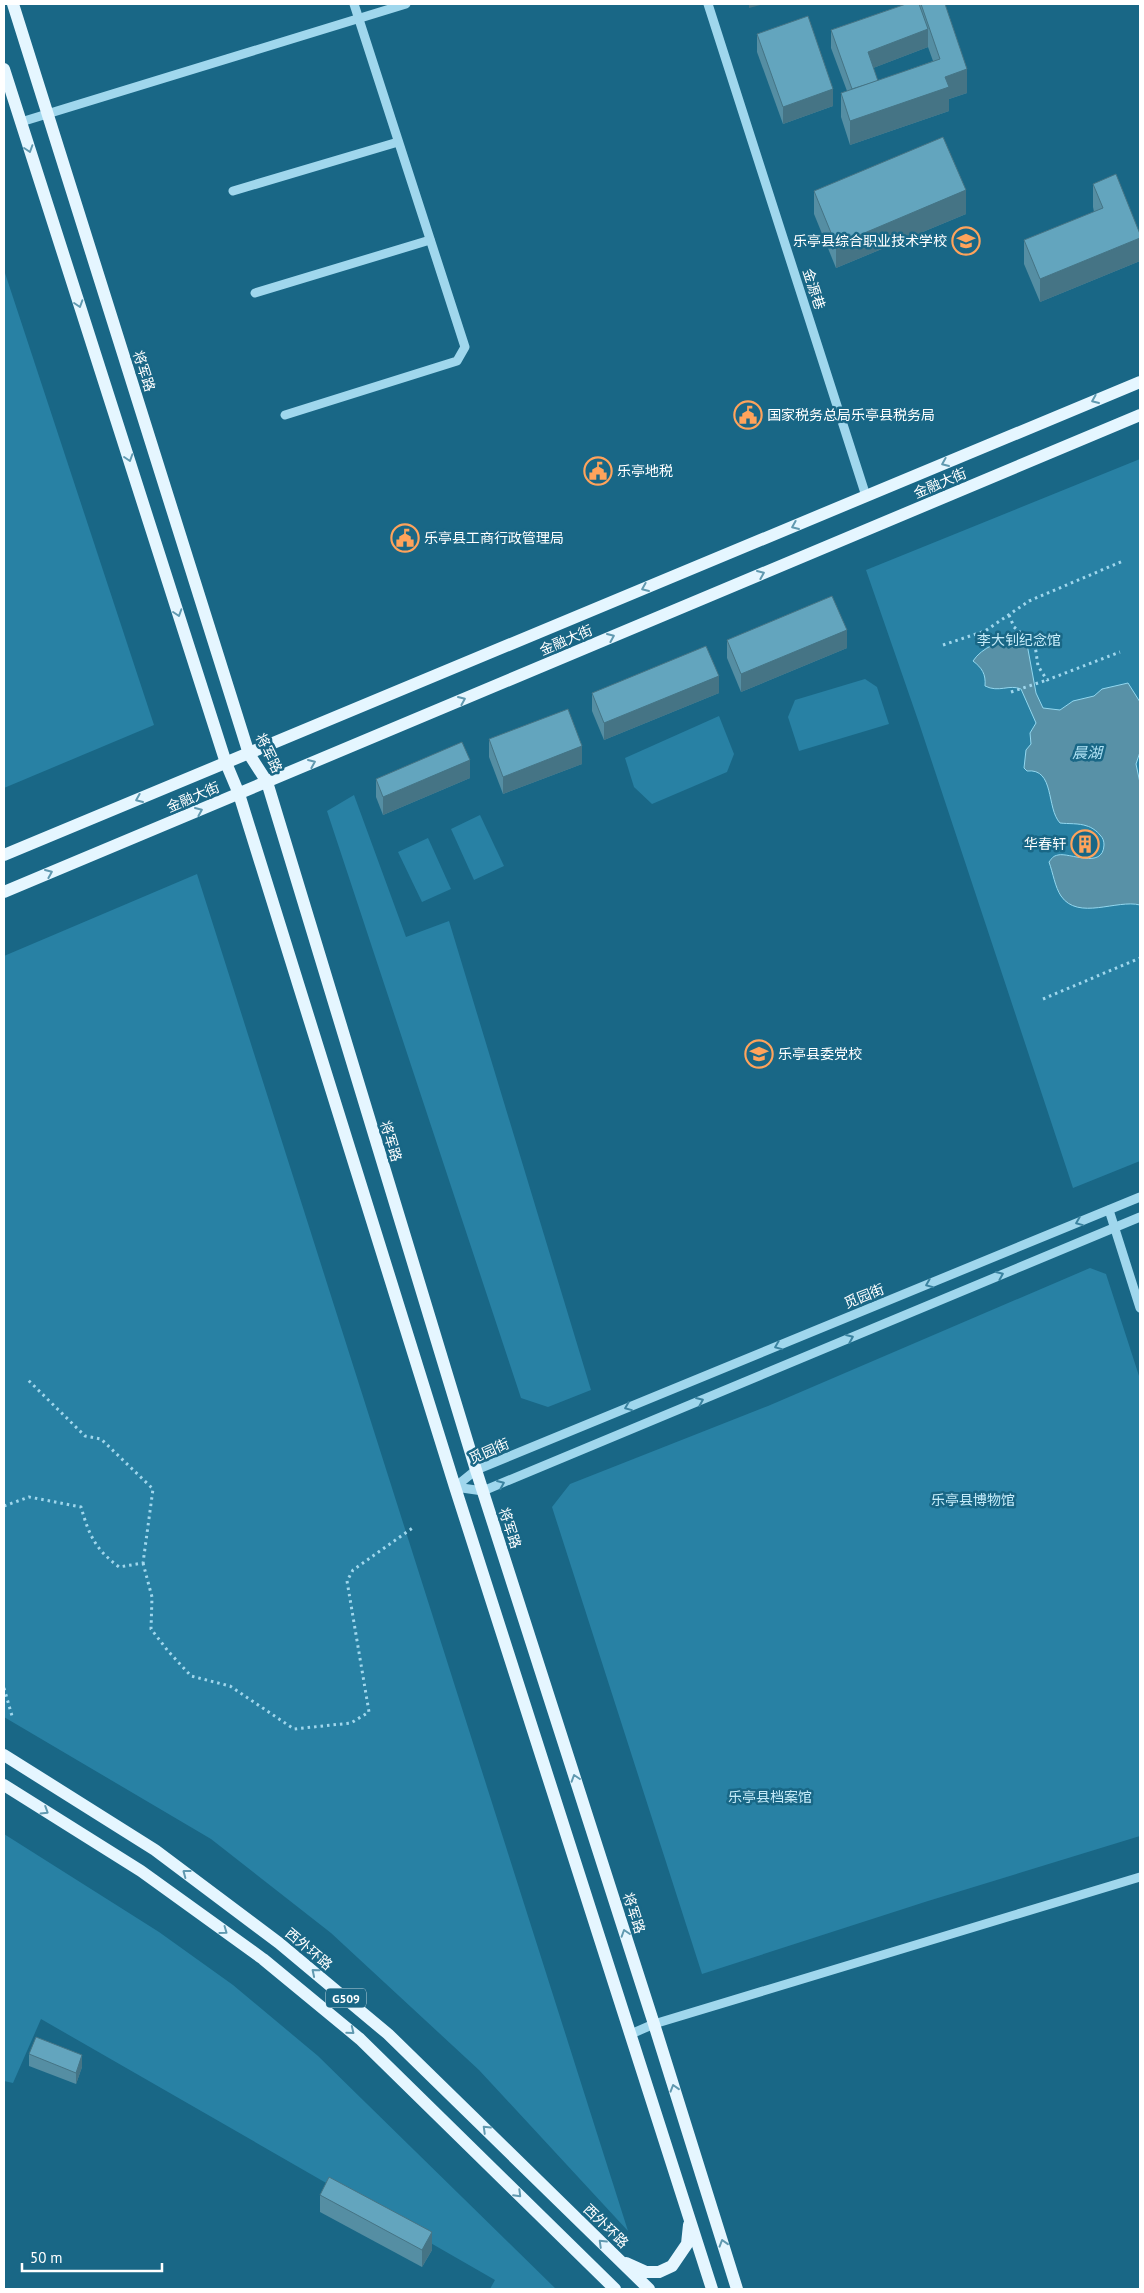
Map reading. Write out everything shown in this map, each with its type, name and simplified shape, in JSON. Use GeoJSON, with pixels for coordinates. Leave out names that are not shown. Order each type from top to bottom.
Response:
{"type":"FeatureCollection","features":[{"type":"Feature","properties":{"kind":"main road","name":"将军路"},"geometry":{"type":"LineString","coordinates":[[13,4],[249,754],[267,782],[476,1470],[737,2289]]}},
{"type":"Feature","properties":{"kind":"main road"},"geometry":{"type":"LineString","coordinates":[[4,69],[226,763],[239,794],[455,1487],[712,2289]]}},
{"type":"Feature","properties":{"kind":"main road","name":"金融大街"},"geometry":{"type":"LineString","coordinates":[[4,855],[1140,382]]}},
{"type":"Feature","properties":{"kind":"main road","name":"金融大街"},"geometry":{"type":"LineString","coordinates":[[4,892],[1140,415]]}},
{"type":"Feature","properties":{"kind":"main road","name":"西外环路"},"geometry":{"type":"LineString","coordinates":[[4,1755],[155,1850],[280,1943],[388,2034],[649,2289]]}},
{"type":"Feature","properties":{"kind":"main road","name":"G509"},"geometry":{"type":"LineString","coordinates":[[4,1785],[142,1871],[263,1959],[360,2039],[615,2289]]}},
{"type":"Feature","properties":{"kind":"main road"},"geometry":{"type":"LineString","coordinates":[[621,2261],[646,2272],[658,2272],[672,2266],[687,2244],[690,2220]]}},
{"type":"Feature","properties":{"kind":"street"},"geometry":{"type":"LineString","coordinates":[[285,415],[457,361],[465,347],[354,4]]}},
{"type":"Feature","properties":{"kind":"street"},"geometry":{"type":"LineString","coordinates":[[21,122],[406,4]]}},
{"type":"Feature","properties":{"kind":"street","name":"金源巷"},"geometry":{"type":"LineString","coordinates":[[708,4],[866,496]]}},
{"type":"Feature","properties":{"kind":"street"},"geometry":{"type":"LineString","coordinates":[[233,191],[398,142]]}},
{"type":"Feature","properties":{"kind":"street"},"geometry":{"type":"LineString","coordinates":[[255,293],[430,240]]}},
{"type":"Feature","properties":{"kind":"street","name":"觅园街"},"geometry":{"type":"LineString","coordinates":[[455,1487],[476,1470],[1140,1197]]}},
{"type":"Feature","properties":{"kind":"street"},"geometry":{"type":"LineString","coordinates":[[1109,1210],[1140,1308]]}},
{"type":"Feature","properties":{"kind":"street"},"geometry":{"type":"LineString","coordinates":[[455,1487],[483,1492],[1140,1217]]}},
{"type":"Feature","properties":{"kind":"street"},"geometry":{"type":"LineString","coordinates":[[631,2034],[654,2024],[1140,1877]]}},
{"type":"Feature","properties":{"kind":"path"},"geometry":{"type":"LineString","coordinates":[[943,646],[985,631],[1029,601],[1123,561]]}},
{"type":"Feature","properties":{"kind":"path"},"geometry":{"type":"LineString","coordinates":[[1010,615],[1014,627],[1034,645],[1038,666],[1045,681]]}},
{"type":"Feature","properties":{"kind":"path"},"geometry":{"type":"LineString","coordinates":[[1011,692],[1120,652]]}},
{"type":"Feature","properties":{"kind":"path"},"geometry":{"type":"LineString","coordinates":[[1043,999],[1140,958]]}},
{"type":"Feature","properties":{"kind":"path"},"geometry":{"type":"LineString","coordinates":[[26,1378],[85,1436],[102,1439],[153,1490],[143,1563],[152,1597],[151,1629],[191,1676],[230,1686],[294,1730],[351,1723],[369,1712],[348,1580],[353,1570],[414,1527]]}},
{"type":"Feature","properties":{"kind":"path"},"geometry":{"type":"LineString","coordinates":[[4,1506],[29,1497],[81,1507],[90,1535],[104,1556],[119,1567],[143,1563]]}},
{"type":"Feature","properties":{"kind":"path"},"geometry":{"type":"LineString","coordinates":[[4,1688],[12,1716]]}},
{"type":"Feature","properties":{"kind":"green space"},"geometry":{"type":"Polygon","coordinates":[[[4,270],[154,725],[4,788],[4,270]]]}},
{"type":"Feature","properties":{"kind":"green space","name":"李大钊纪念馆"},"geometry":{"type":"Polygon","coordinates":[[[1140,459],[1140,1161],[1073,1188],[919,723],[866,570],[1140,459]]]}},
{"type":"Feature","properties":{"kind":"green space"},"geometry":{"type":"Polygon","coordinates":[[[865,679],[877,687],[889,724],[799,751],[788,717],[795,700],[865,679]]]}},
{"type":"Feature","properties":{"kind":"green space"},"geometry":{"type":"Polygon","coordinates":[[[719,716],[734,754],[727,772],[652,804],[634,787],[625,758],[719,716]]]}},
{"type":"Feature","properties":{"kind":"green space"},"geometry":{"type":"Polygon","coordinates":[[[354,795],[406,937],[449,921],[591,1390],[548,1407],[521,1398],[327,811],[354,795]]]}},
{"type":"Feature","properties":{"kind":"green space"},"geometry":{"type":"Polygon","coordinates":[[[480,815],[504,866],[474,880],[451,829],[480,815]]]}},
{"type":"Feature","properties":{"kind":"green space"},"geometry":{"type":"Polygon","coordinates":[[[428,838],[451,889],[422,902],[398,852],[428,838]]]}},
{"type":"Feature","properties":{"kind":"green space"},"geometry":{"type":"Polygon","coordinates":[[[197,874],[628,2231],[479,2070],[331,1933],[211,1839],[4,1717],[4,956],[197,874]]]}},
{"type":"Feature","properties":{"kind":"green space"},"geometry":{"type":"Polygon","coordinates":[[[1090,1268],[1106,1274],[1140,1379],[1140,1836],[928,1901],[702,1974],[552,1507],[570,1484],[768,1406],[1090,1268]]]}},
{"type":"Feature","properties":{"kind":"green space"},"geometry":{"type":"Polygon","coordinates":[[[4,1834],[159,1932],[233,1985],[318,2056],[556,2289],[490,2289],[495,2280],[41,2019],[13,2083],[4,2081],[4,1834]]]}},
{"type":"Feature","properties":{"kind":"water","name":"晨湖"},"geometry":{"type":"Polygon","coordinates":[[[1017,636],[1027,644],[1036,693],[1043,708],[1060,710],[1073,701],[1094,696],[1102,689],[1128,683],[1140,702],[1140,752],[1136,764],[1140,783],[1140,905],[1131,904],[1098,908],[1077,907],[1068,903],[1059,892],[1049,862],[1052,858],[1056,855],[1085,858],[1098,857],[1102,852],[1104,842],[1103,838],[1094,829],[1081,824],[1060,823],[1053,808],[1046,782],[1036,772],[1027,771],[1024,768],[1026,750],[1031,744],[1030,733],[1036,723],[1021,689],[1012,687],[995,689],[985,686],[983,672],[973,661],[987,648],[1017,636]]]}},
{"type":"Feature","properties":{"kind":"building"},"geometry":{"type":"Polygon","coordinates":[[[906,4],[919,4],[928,29],[868,52],[878,81],[852,89],[831,30],[906,4]]]}},
{"type":"Feature","properties":{"kind":"building"},"geometry":{"type":"Polygon","coordinates":[[[921,4],[945,4],[967,69],[945,77],[949,87],[850,121],[841,93],[940,59],[921,4]]]}},
{"type":"Feature","properties":{"kind":"building"},"geometry":{"type":"Polygon","coordinates":[[[808,16],[833,89],[783,107],[757,34],[808,16]]]}},
{"type":"Feature","properties":{"kind":"building"},"geometry":{"type":"Polygon","coordinates":[[[943,137],[966,190],[836,245],[814,191],[943,137]]]}},
{"type":"Feature","properties":{"kind":"building"},"geometry":{"type":"Polygon","coordinates":[[[1116,174],[1140,238],[1040,279],[1024,240],[1103,208],[1093,184],[1116,174]]]}},
{"type":"Feature","properties":{"kind":"building"},"geometry":{"type":"Polygon","coordinates":[[[832,596],[847,630],[741,674],[727,640],[832,596]]]}},
{"type":"Feature","properties":{"kind":"building"},"geometry":{"type":"Polygon","coordinates":[[[706,646],[719,676],[604,723],[592,693],[706,646]]]}},
{"type":"Feature","properties":{"kind":"building"},"geometry":{"type":"Polygon","coordinates":[[[568,709],[582,746],[503,777],[489,739],[568,709]]]}},
{"type":"Feature","properties":{"kind":"building"},"geometry":{"type":"Polygon","coordinates":[[[462,742],[470,760],[383,797],[376,779],[462,742]]]}},
{"type":"Feature","properties":{"kind":"building"},"geometry":{"type":"Polygon","coordinates":[[[1079,832],[1091,832],[1091,844],[1079,844],[1079,832]]]}},
{"type":"Feature","properties":{"kind":"building"},"geometry":{"type":"Polygon","coordinates":[[[36,2037],[82,2055],[76,2073],[29,2054],[36,2037]]]}},
{"type":"Feature","properties":{"kind":"building"},"geometry":{"type":"Polygon","coordinates":[[[329,2177],[432,2232],[422,2250],[320,2195],[329,2177]]]}},
{"type":"Feature","properties":{"kind":"place","name":"乐亭县综合职业技术学校"},"geometry":{"type":"Point","coordinates":[966,241]}},
{"type":"Feature","properties":{"kind":"place","name":"国家税务总局乐亭县税务局"},"geometry":{"type":"Point","coordinates":[748,415]}},
{"type":"Feature","properties":{"kind":"place","name":"乐亭地税"},"geometry":{"type":"Point","coordinates":[598,471]}},
{"type":"Feature","properties":{"kind":"place","name":"乐亭县工商行政管理局"},"geometry":{"type":"Point","coordinates":[405,538]}},
{"type":"Feature","properties":{"kind":"place","name":"华春轩"},"geometry":{"type":"Point","coordinates":[1085,844]}},
{"type":"Feature","properties":{"kind":"place","name":"乐亭县委党校"},"geometry":{"type":"Point","coordinates":[759,1054]}},
{"type":"Feature","properties":{"kind":"park label","name":"乐亭县博物馆"},"geometry":{"type":"Point","coordinates":[973,1500]}},
{"type":"Feature","properties":{"kind":"park label","name":"乐亭县档案馆"},"geometry":{"type":"Point","coordinates":[770,1797]}}]}
